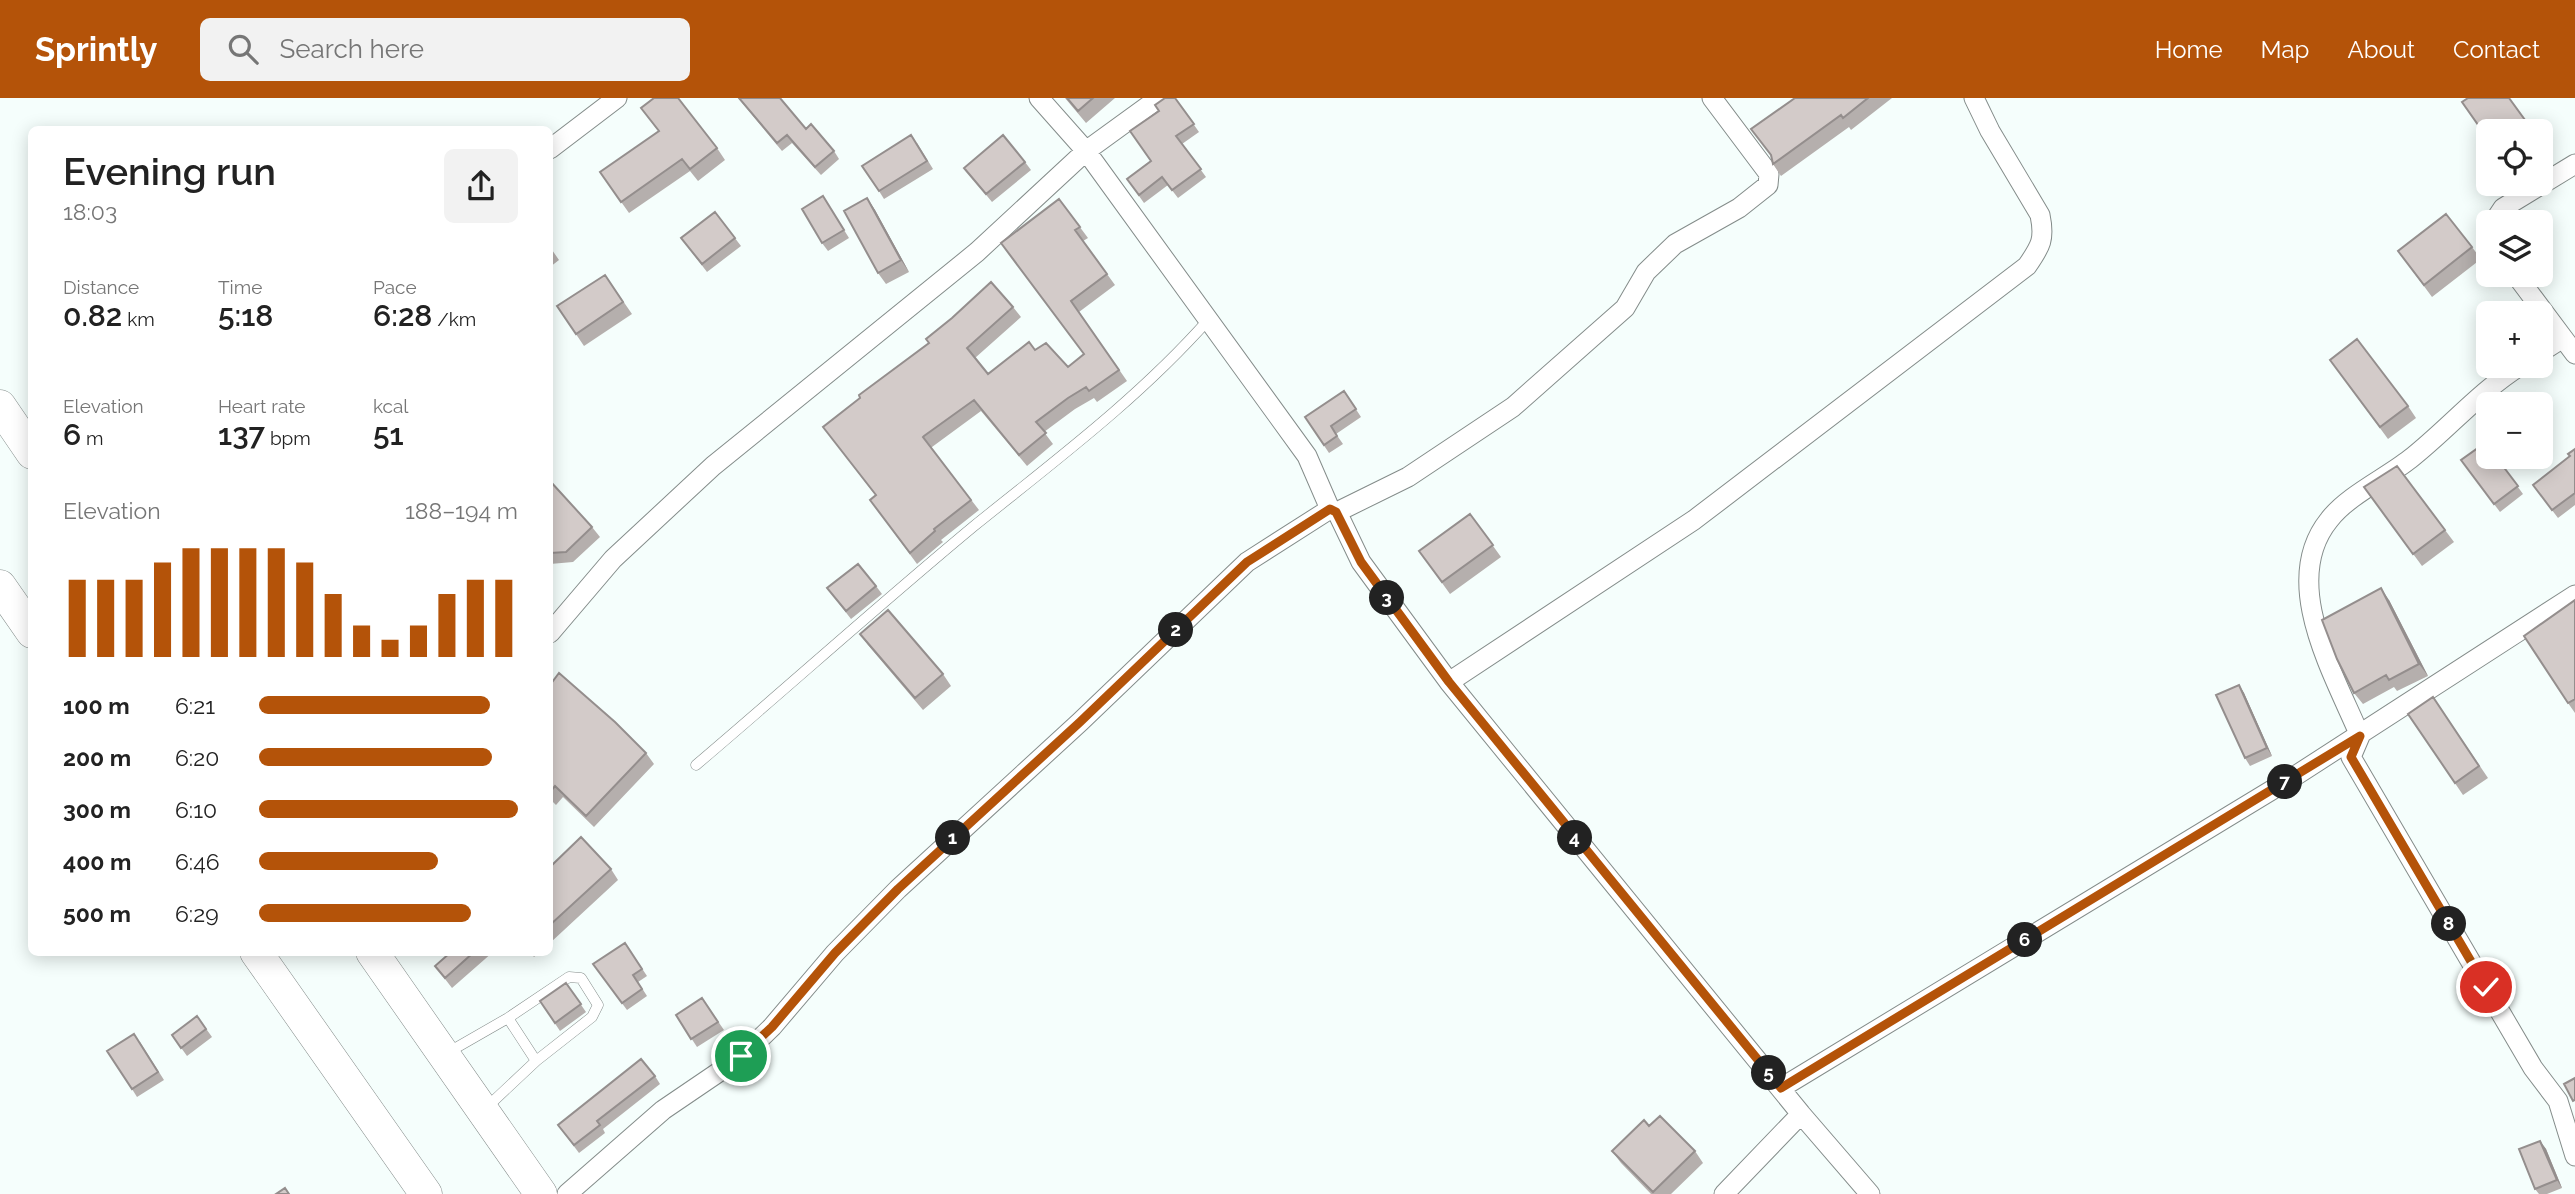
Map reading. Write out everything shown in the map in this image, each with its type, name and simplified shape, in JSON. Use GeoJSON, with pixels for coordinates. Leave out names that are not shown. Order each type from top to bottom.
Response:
{"type":"FeatureCollection","features":[{"type":"Feature","properties":{"kind":"highway"},"geometry":{"type":"LineString","coordinates":[[0,406],[28,447]]}},
{"type":"Feature","properties":{"kind":"highway"},"geometry":{"type":"LineString","coordinates":[[0,586],[28,626]]}},
{"type":"Feature","properties":{"kind":"highway"},"geometry":{"type":"LineString","coordinates":[[259,956],[426,1194]]}},
{"type":"Feature","properties":{"kind":"highway"},"geometry":{"type":"LineString","coordinates":[[375,956],[541,1194]]}},
{"type":"Feature","properties":{"kind":"street"},"geometry":{"type":"LineString","coordinates":[[553,147],[617,98]]}},
{"type":"Feature","properties":{"kind":"street"},"geometry":{"type":"LineString","coordinates":[[1040,98],[1086,151],[1307,456],[1361,562],[1449,682],[1801,1114],[1870,1194]]}},
{"type":"Feature","properties":{"kind":"street"},"geometry":{"type":"LineString","coordinates":[[553,630],[613,559],[713,466],[977,252],[1086,151],[1159,98]]}},
{"type":"Feature","properties":{"kind":"street"},"geometry":{"type":"LineString","coordinates":[[567,1194],[663,1110],[741,1056],[772,1027],[835,953],[898,889],[1080,722],[1247,562],[1333,511],[1408,477],[1513,407],[1625,307],[1646,272],[1675,244],[1739,208],[1768,186],[1769,173],[1712,98]]}},
{"type":"Feature","properties":{"kind":"street"},"geometry":{"type":"LineString","coordinates":[[1449,682],[1694,520],[2027,266],[2041,247],[2043,229],[2040,215],[1990,131],[1974,98]]}},
{"type":"Feature","properties":{"kind":"street"},"geometry":{"type":"LineString","coordinates":[[2502,210],[2575,164]]}},
{"type":"Feature","properties":{"kind":"street"},"geometry":{"type":"LineString","coordinates":[[2525,287],[2575,354]]}},
{"type":"Feature","properties":{"kind":"street"},"geometry":{"type":"LineString","coordinates":[[2553,344],[2563,338]]}},
{"type":"Feature","properties":{"kind":"street"},"geometry":{"type":"LineString","coordinates":[[2503,378],[2478,396],[2410,458],[2330,518],[2316,540],[2309,565],[2309,596],[2318,637],[2360,736],[2351,757],[2533,1068],[2558,1101],[2575,1156]]}},
{"type":"Feature","properties":{"kind":"street"},"geometry":{"type":"LineString","coordinates":[[1781,1088],[2360,736],[2575,595]]}},
{"type":"Feature","properties":{"kind":"street"},"geometry":{"type":"LineString","coordinates":[[1724,1194],[1801,1114]]}},
{"type":"Feature","properties":{"kind":"lane"},"geometry":{"type":"LineString","coordinates":[[696,765],[974,527],[1083,441],[1172,361],[1209,319]]}},
{"type":"Feature","properties":{"kind":"lane"},"geometry":{"type":"LineString","coordinates":[[444,1055],[508,1018],[569,977],[581,978],[598,1005],[592,1017],[536,1060],[483,1111]]}},
{"type":"Feature","properties":{"kind":"lane"},"geometry":{"type":"LineString","coordinates":[[508,1018],[536,1060]]}},
{"type":"Feature","properties":{"kind":"building"},"geometry":{"type":"Polygon","coordinates":[[[654,98],[678,98],[717,148],[690,169],[682,159],[621,202],[600,172],[659,131],[641,108],[654,98]]]}},
{"type":"Feature","properties":{"kind":"building"},"geometry":{"type":"Polygon","coordinates":[[[739,98],[780,98],[806,129],[811,124],[834,151],[815,167],[787,135],[777,143],[739,98]]]}},
{"type":"Feature","properties":{"kind":"building"},"geometry":{"type":"Polygon","coordinates":[[[1067,98],[1093,98],[1078,111],[1067,98]]]}},
{"type":"Feature","properties":{"kind":"building"},"geometry":{"type":"Polygon","coordinates":[[[1165,98],[1175,98],[1194,124],[1176,136],[1201,169],[1172,190],[1162,177],[1139,195],[1127,179],[1151,161],[1130,131],[1159,111],[1155,105],[1165,98]]]}},
{"type":"Feature","properties":{"kind":"building"},"geometry":{"type":"Polygon","coordinates":[[[1795,98],[1868,98],[1843,118],[1841,115],[1773,164],[1771,155],[1751,129],[1795,98]]]}},
{"type":"Feature","properties":{"kind":"building"},"geometry":{"type":"Polygon","coordinates":[[[2468,98],[2509,98],[2524,119],[2476,119],[2476,122],[2462,102],[2468,98]]]}},
{"type":"Feature","properties":{"kind":"building"},"geometry":{"type":"Polygon","coordinates":[[[911,135],[927,161],[879,191],[862,166],[911,135]]]}},
{"type":"Feature","properties":{"kind":"building"},"geometry":{"type":"Polygon","coordinates":[[[1003,135],[1025,162],[986,194],[964,168],[1003,135]]]}},
{"type":"Feature","properties":{"kind":"building"},"geometry":{"type":"Polygon","coordinates":[[[823,196],[844,230],[822,243],[802,209],[823,196]]]}},
{"type":"Feature","properties":{"kind":"building"},"geometry":{"type":"Polygon","coordinates":[[[867,198],[901,260],[878,273],[844,211],[867,198]]]}},
{"type":"Feature","properties":{"kind":"building"},"geometry":{"type":"Polygon","coordinates":[[[1059,199],[1080,227],[1075,230],[1107,274],[1071,301],[1119,370],[1089,391],[1086,387],[1068,398],[1036,422],[1046,433],[1019,455],[974,400],[924,436],[971,500],[934,529],[935,531],[910,553],[870,500],[876,495],[823,427],[860,398],[859,395],[929,343],[926,339],[991,282],[1013,307],[967,348],[988,374],[1029,342],[1035,350],[1046,343],[1068,367],[1084,354],[1001,243],[1059,199]]]}},
{"type":"Feature","properties":{"kind":"building"},"geometry":{"type":"Polygon","coordinates":[[[715,212],[735,238],[702,264],[681,238],[715,212]]]}},
{"type":"Feature","properties":{"kind":"building"},"geometry":{"type":"Polygon","coordinates":[[[2446,214],[2472,247],[2424,285],[2398,251],[2446,214]]]}},
{"type":"Feature","properties":{"kind":"building"},"geometry":{"type":"Polygon","coordinates":[[[605,275],[623,302],[576,334],[557,306],[605,275]]]}},
{"type":"Feature","properties":{"kind":"building"},"geometry":{"type":"Polygon","coordinates":[[[2357,339],[2408,406],[2380,427],[2330,360],[2357,339]]]}},
{"type":"Feature","properties":{"kind":"building"},"geometry":{"type":"Polygon","coordinates":[[[1344,391],[1356,409],[1331,426],[1337,436],[1324,445],[1305,417],[1344,391]]]}},
{"type":"Feature","properties":{"kind":"building"},"geometry":{"type":"Polygon","coordinates":[[[2476,449],[2476,469],[2505,469],[2518,486],[2494,504],[2461,460],[2476,449]]]}},
{"type":"Feature","properties":{"kind":"building"},"geometry":{"type":"Polygon","coordinates":[[[2575,449],[2575,493],[2552,510],[2533,485],[2575,449]]]}},
{"type":"Feature","properties":{"kind":"building"},"geometry":{"type":"Polygon","coordinates":[[[2397,466],[2445,530],[2413,554],[2364,487],[2397,466]]]}},
{"type":"Feature","properties":{"kind":"building"},"geometry":{"type":"Polygon","coordinates":[[[553,484],[592,527],[566,552],[553,553],[553,484]]]}},
{"type":"Feature","properties":{"kind":"building"},"geometry":{"type":"Polygon","coordinates":[[[1470,514],[1493,545],[1442,582],[1419,551],[1470,514]]]}},
{"type":"Feature","properties":{"kind":"building"},"geometry":{"type":"Polygon","coordinates":[[[858,564],[876,586],[846,611],[827,588],[858,564]]]}},
{"type":"Feature","properties":{"kind":"building"},"geometry":{"type":"Polygon","coordinates":[[[2381,588],[2419,664],[2389,680],[2386,675],[2354,693],[2322,620],[2381,588]]]}},
{"type":"Feature","properties":{"kind":"building"},"geometry":{"type":"Polygon","coordinates":[[[2575,600],[2575,699],[2568,703],[2524,636],[2575,600]]]}},
{"type":"Feature","properties":{"kind":"building"},"geometry":{"type":"Polygon","coordinates":[[[888,610],[943,674],[915,698],[860,634],[888,610]]]}},
{"type":"Feature","properties":{"kind":"building"},"geometry":{"type":"Polygon","coordinates":[[[559,673],[646,753],[586,816],[555,786],[553,788],[553,681],[559,673]]]}},
{"type":"Feature","properties":{"kind":"building"},"geometry":{"type":"Polygon","coordinates":[[[2239,685],[2267,748],[2245,758],[2216,695],[2239,685]]]}},
{"type":"Feature","properties":{"kind":"building"},"geometry":{"type":"Polygon","coordinates":[[[2433,697],[2479,766],[2455,783],[2408,714],[2433,697]]]}},
{"type":"Feature","properties":{"kind":"building"},"geometry":{"type":"Polygon","coordinates":[[[581,837],[611,869],[553,922],[553,864],[581,837]]]}},
{"type":"Feature","properties":{"kind":"building"},"geometry":{"type":"Polygon","coordinates":[[[625,943],[642,969],[633,975],[642,989],[622,1003],[593,964],[625,943]]]}},
{"type":"Feature","properties":{"kind":"building"},"geometry":{"type":"Polygon","coordinates":[[[446,956],[470,956],[445,978],[435,966],[446,956]]]}},
{"type":"Feature","properties":{"kind":"building"},"geometry":{"type":"Polygon","coordinates":[[[566,983],[581,1004],[555,1023],[540,1001],[566,983]]]}},
{"type":"Feature","properties":{"kind":"building"},"geometry":{"type":"Polygon","coordinates":[[[702,998],[718,1022],[691,1039],[676,1015],[702,998]]]}},
{"type":"Feature","properties":{"kind":"building"},"geometry":{"type":"Polygon","coordinates":[[[197,1016],[206,1029],[181,1048],[172,1035],[197,1016]]]}},
{"type":"Feature","properties":{"kind":"building"},"geometry":{"type":"Polygon","coordinates":[[[134,1034],[158,1072],[132,1089],[107,1051],[134,1034]]]}},
{"type":"Feature","properties":{"kind":"building"},"geometry":{"type":"Polygon","coordinates":[[[641,1059],[655,1076],[597,1121],[600,1125],[574,1145],[558,1125],[641,1059]]]}},
{"type":"Feature","properties":{"kind":"building"},"geometry":{"type":"Polygon","coordinates":[[[2575,1078],[2575,1100],[2573,1101],[2564,1084],[2575,1078]]]}},
{"type":"Feature","properties":{"kind":"building"},"geometry":{"type":"Polygon","coordinates":[[[1660,1116],[1695,1151],[1653,1192],[1612,1151],[1644,1120],[1649,1126],[1660,1116]]]}},
{"type":"Feature","properties":{"kind":"building"},"geometry":{"type":"Polygon","coordinates":[[[2540,1141],[2557,1180],[2535,1189],[2519,1149],[2540,1141]]]}},
{"type":"Feature","properties":{"kind":"building"},"geometry":{"type":"Polygon","coordinates":[[[285,1188],[289,1194],[276,1194],[285,1188]]]}},
{"type":"Feature","properties":{"kind":"route"},"geometry":{"type":"LineString","coordinates":[[741,1056],[772,1027],[835,953],[898,889],[1080,722],[1247,562],[1330,509],[1336,512],[1361,562],[1449,682],[1781,1088],[2360,736],[2351,757],[2486,987]]}}]}
